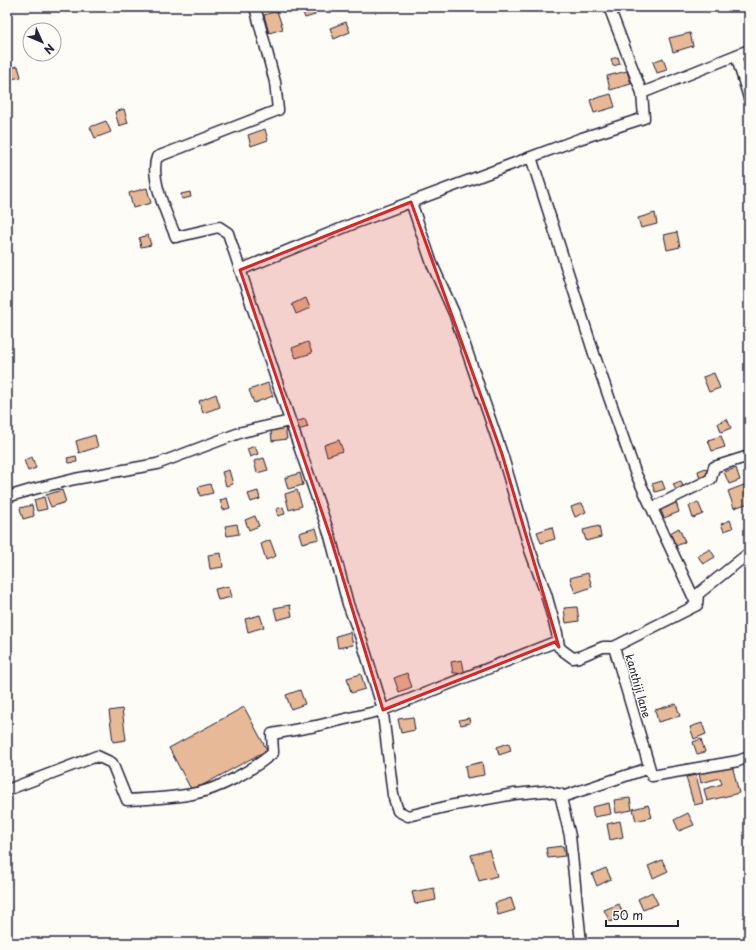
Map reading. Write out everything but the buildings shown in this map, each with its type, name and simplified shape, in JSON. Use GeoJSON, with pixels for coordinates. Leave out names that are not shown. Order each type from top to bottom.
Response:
{"type":"FeatureCollection","features":[{"type":"Feature","properties":{"kind":"street"},"geometry":{"type":"LineString","coordinates":[[255,7],[275,82],[278,110],[157,157],[154,164],[157,181],[164,209],[176,237],[219,227],[228,233],[290,421],[330,536],[348,604],[362,641],[383,710],[393,795],[398,811],[408,816],[449,806],[514,794],[547,791],[566,796],[649,768],[652,776],[738,761],[749,757]]}},
{"type":"Feature","properties":{"kind":"street"},"geometry":{"type":"LineString","coordinates":[[240,270],[355,223],[579,139],[644,118],[642,93],[609,7]]}},
{"type":"Feature","properties":{"kind":"street"},"geometry":{"type":"LineString","coordinates":[[642,93],[749,50]]}},
{"type":"Feature","properties":{"kind":"street"},"geometry":{"type":"LineString","coordinates":[[736,55],[749,98]]}},
{"type":"Feature","properties":{"kind":"street"},"geometry":{"type":"LineString","coordinates":[[531,157],[595,357],[635,472],[697,605]]}},
{"type":"Feature","properties":{"kind":"street"},"geometry":{"type":"LineString","coordinates":[[411,202],[432,264],[454,313],[502,454],[530,550],[546,594],[557,633],[559,647]]}},
{"type":"Feature","properties":{"kind":"street"},"geometry":{"type":"LineString","coordinates":[[7,497],[75,478],[157,464],[242,432],[290,421]]}},
{"type":"Feature","properties":{"kind":"street"},"geometry":{"type":"LineString","coordinates":[[652,508],[711,479],[714,467],[749,456]]}},
{"type":"Feature","properties":{"kind":"street"},"geometry":{"type":"LineString","coordinates":[[697,605],[698,594],[749,553]]}},
{"type":"Feature","properties":{"kind":"street","name":"kanthiji lane"},"geometry":{"type":"LineString","coordinates":[[649,768],[614,647],[697,605]]}},
{"type":"Feature","properties":{"kind":"street"},"geometry":{"type":"LineString","coordinates":[[7,790],[97,756],[112,763],[127,800],[192,794],[222,784],[257,766],[273,753],[272,734],[316,726],[383,710],[555,642],[562,650],[573,658],[603,647],[614,647]]}},
{"type":"Feature","properties":{"kind":"street"},"geometry":{"type":"LineString","coordinates":[[560,794],[570,836],[581,943]]}},
{"type":"Feature","properties":{"kind":"highlighted area"},"geometry":{"type":"Polygon","coordinates":[[[411,202],[502,454],[559,647],[555,642],[383,710],[330,536],[240,270],[411,202]]]}}]}
